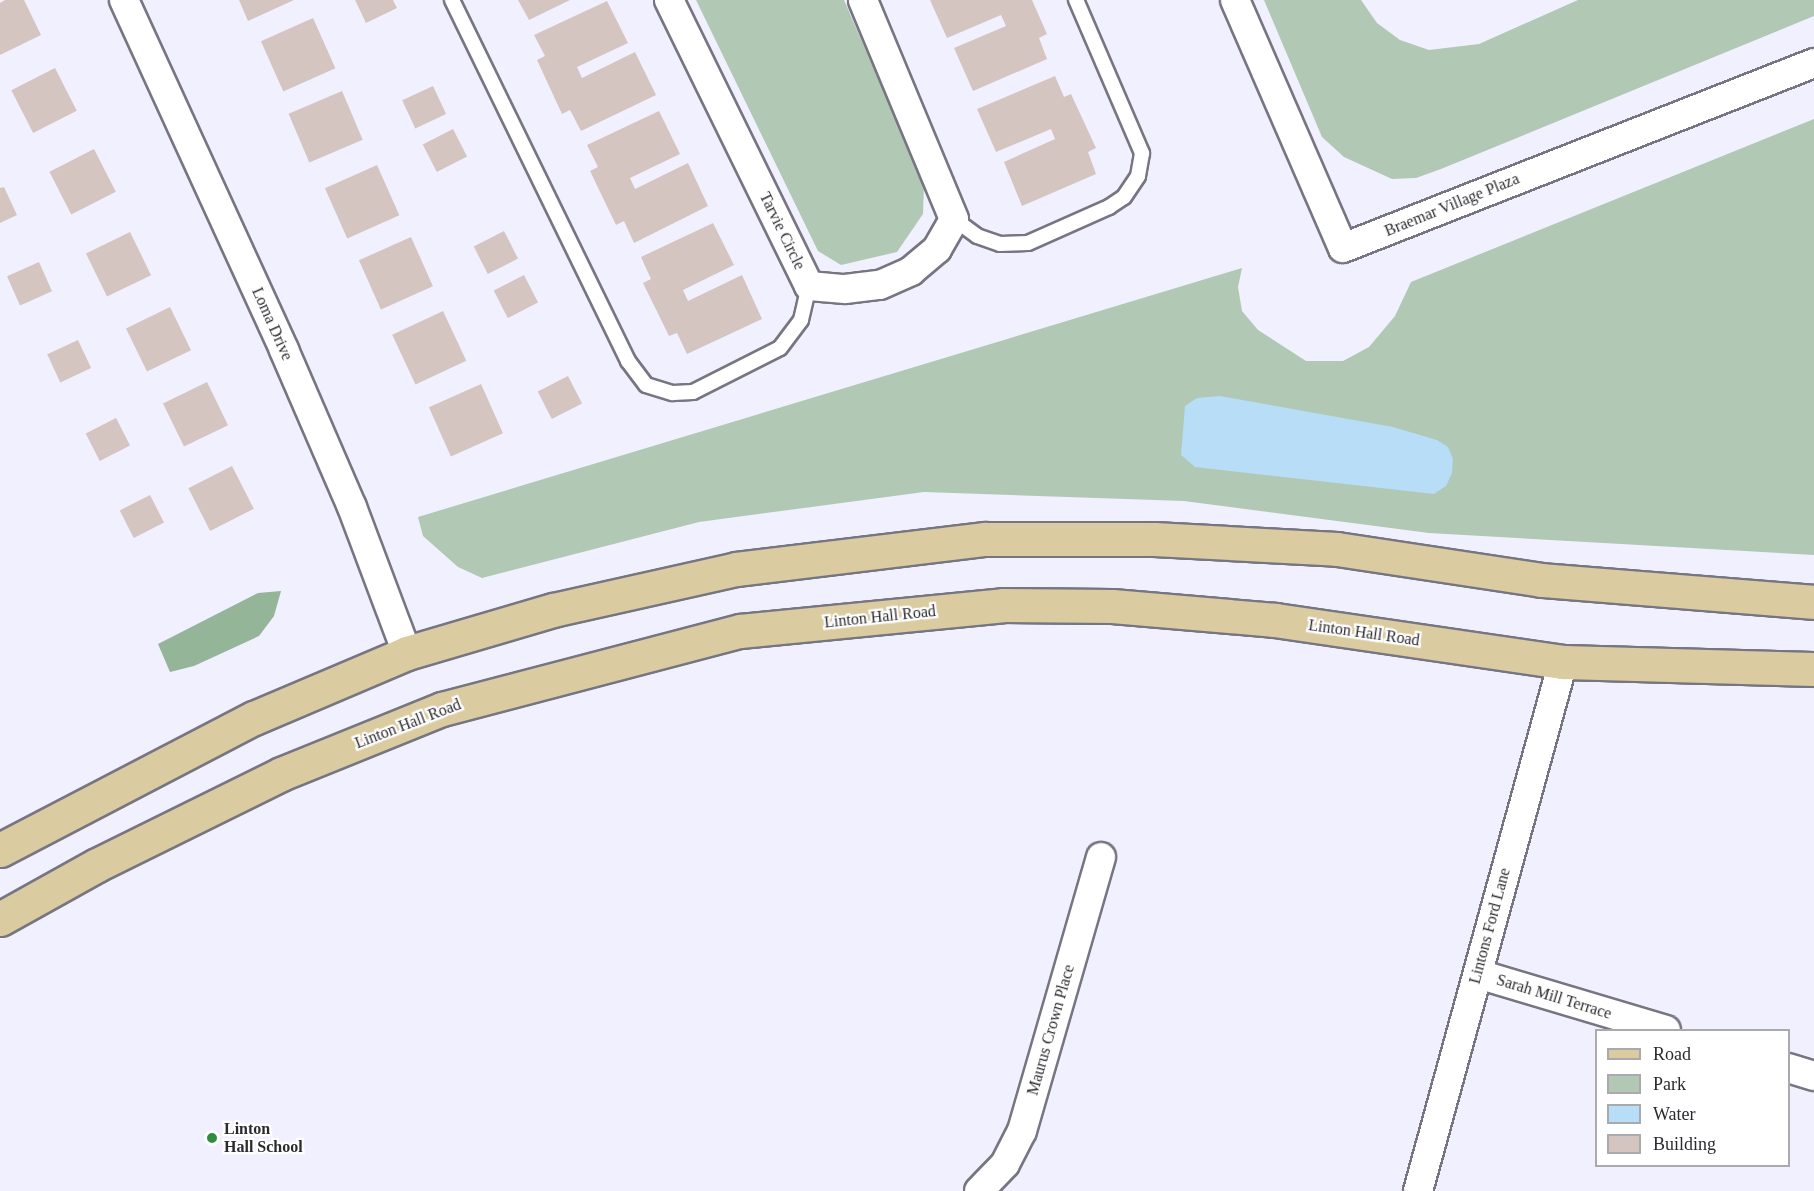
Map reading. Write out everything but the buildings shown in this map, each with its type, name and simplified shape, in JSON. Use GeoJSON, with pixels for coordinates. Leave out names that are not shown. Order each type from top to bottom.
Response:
{"type":"FeatureCollection","features":[{"type":"Feature","properties":{"kind":"main road"},"geometry":{"type":"LineString","coordinates":[[0,850],[254,718],[407,653],[553,610],[736,569],[986,539],[1154,539],[1337,549],[1541,580],[1814,602]]}},
{"type":"Feature","properties":{"kind":"main road","name":"Linton Hall Road"},"geometry":{"type":"LineString","coordinates":[[0,919],[97,865],[281,774],[442,709],[740,631],[1003,605],[1112,606],[1275,620],[1563,662],[1814,669]]}},
{"type":"Feature","properties":{"kind":"street","name":"Loma Drive"},"geometry":{"type":"LineString","coordinates":[[124,0],[284,350],[352,507],[407,653]]}},
{"type":"Feature","properties":{"kind":"street","name":"Tarvie Circle"},"geometry":{"type":"LineString","coordinates":[[669,0],[809,286],[845,289],[880,285],[910,271],[937,249],[954,219]]}},
{"type":"Feature","properties":{"kind":"street"},"geometry":{"type":"LineString","coordinates":[[863,0],[954,219]]}},
{"type":"Feature","properties":{"kind":"street","name":"Braemar Village Plaza"},"geometry":{"type":"LineString","coordinates":[[1235,0],[1343,248],[1814,63]]}},
{"type":"Feature","properties":{"kind":"street","name":"Lintons Ford Lane"},"geometry":{"type":"LineString","coordinates":[[1418,1191],[1563,662]]}},
{"type":"Feature","properties":{"kind":"street","name":"Maurus Crown Place"},"geometry":{"type":"LineString","coordinates":[[979,1191],[1005,1164],[1022,1131],[1101,857]]}},
{"type":"Feature","properties":{"kind":"street","name":"Sarah Mill Terrace"},"geometry":{"type":"LineString","coordinates":[[1478,974],[1663,1029]]}},
{"type":"Feature","properties":{"kind":"street"},"geometry":{"type":"LineString","coordinates":[[1790,1069],[1814,1076]]}},
{"type":"Feature","properties":{"kind":"lane"},"geometry":{"type":"LineString","coordinates":[[452,0],[628,361],[646,385],[673,393],[693,392],[780,348],[801,320],[809,286]]}},
{"type":"Feature","properties":{"kind":"lane"},"geometry":{"type":"LineString","coordinates":[[954,219],[977,236],[1000,244],[1028,243],[1109,207],[1124,196],[1138,176],[1142,153],[1076,0]]}},
{"type":"Feature","properties":{"kind":"green space"},"geometry":{"type":"Polygon","coordinates":[[[696,0],[844,0],[924,184],[923,214],[897,252],[841,265],[818,251],[696,0]]]}},
{"type":"Feature","properties":{"kind":"green space"},"geometry":{"type":"Polygon","coordinates":[[[1264,0],[1361,0],[1377,23],[1400,40],[1429,50],[1479,44],[1578,0],[1814,0],[1814,16],[1441,169],[1416,178],[1392,179],[1344,157],[1322,137],[1264,0]]]}},
{"type":"Feature","properties":{"kind":"green space"},"geometry":{"type":"Polygon","coordinates":[[[1814,119],[1814,555],[1429,533],[1184,501],[924,492],[699,522],[482,578],[458,567],[423,536],[418,517],[1242,268],[1238,287],[1242,311],[1258,330],[1306,361],[1343,361],[1369,347],[1395,316],[1411,282],[1814,119]]]}},
{"type":"Feature","properties":{"kind":"green space"},"geometry":{"type":"Polygon","coordinates":[[[281,591],[274,616],[259,636],[194,666],[170,672],[158,644],[258,593],[281,591]]]}},
{"type":"Feature","properties":{"kind":"water"},"geometry":{"type":"Polygon","coordinates":[[[1220,396],[1393,427],[1437,440],[1448,447],[1453,459],[1452,473],[1446,486],[1434,494],[1195,467],[1181,455],[1185,406],[1197,398],[1220,396]]]}},
{"type":"Feature","properties":{"kind":"place","name":"Linton Hall School"},"geometry":{"type":"Point","coordinates":[212,1138]}}]}
